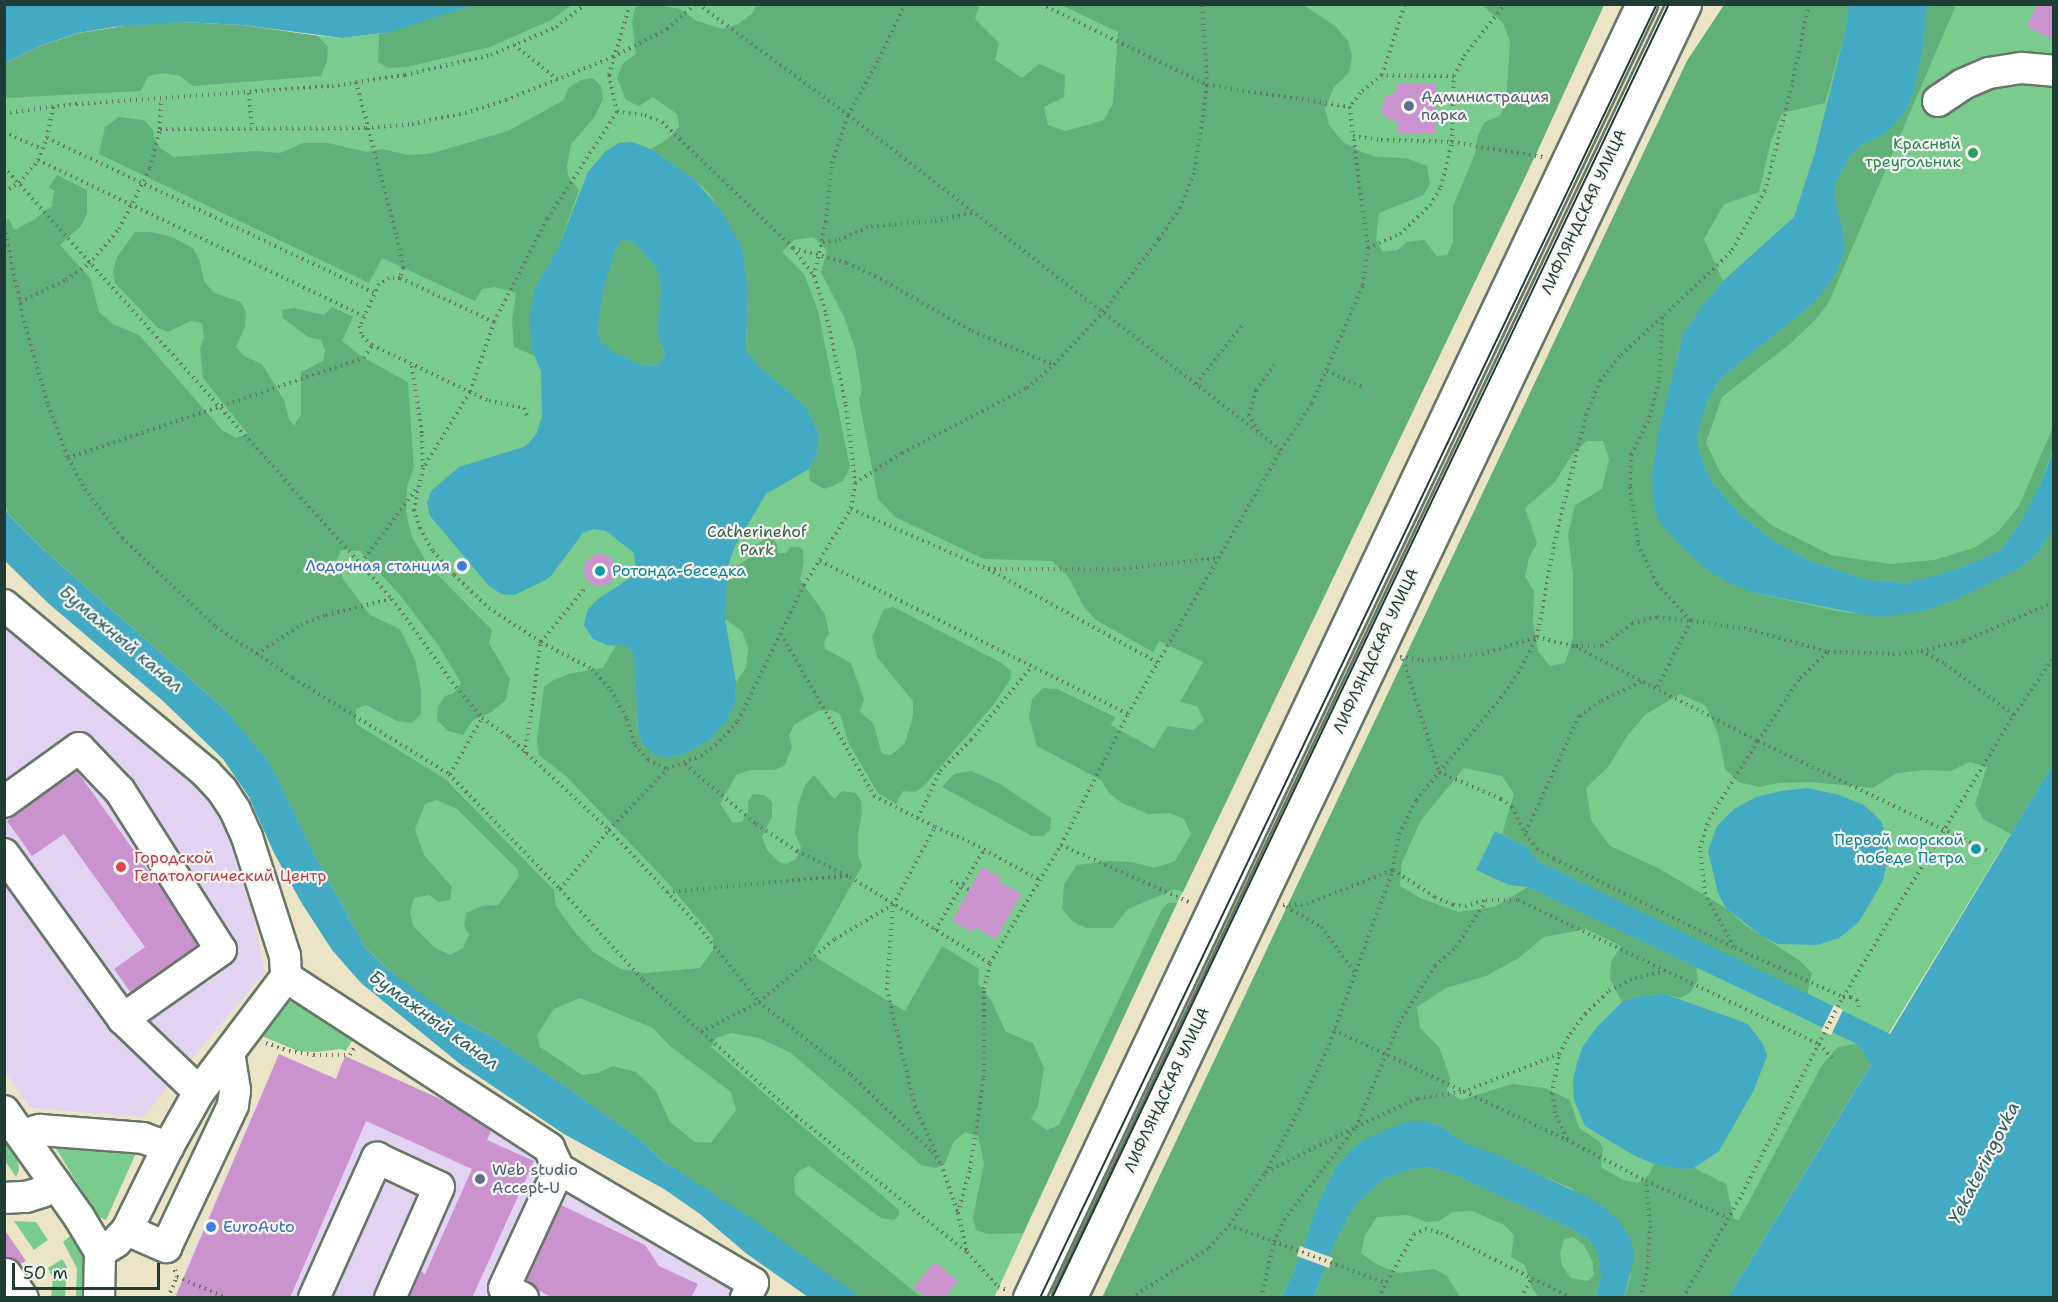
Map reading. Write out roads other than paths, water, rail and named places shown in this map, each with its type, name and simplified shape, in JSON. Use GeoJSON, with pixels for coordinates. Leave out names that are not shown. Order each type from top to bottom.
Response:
{"type":"FeatureCollection","features":[{"type":"Feature","properties":{"kind":"main road","name":"ЛИФЛЯНДСКАЯ УЛИЦА"},"geometry":{"type":"LineString","coordinates":[[1069,1298],[1684,4]]}},
{"type":"Feature","properties":{"kind":"street"},"geometry":{"type":"LineString","coordinates":[[1021,1295],[1642,4]]}},
{"type":"Feature","properties":{"kind":"street"},"geometry":{"type":"LineString","coordinates":[[1938,101],[1963,84],[1989,73],[2022,68],[2054,71]]}},
{"type":"Feature","properties":{"kind":"street"},"geometry":{"type":"LineString","coordinates":[[4,605],[206,773],[222,790],[235,810],[247,837],[282,940],[286,977],[199,1092],[168,1147],[127,1230],[116,1242],[100,1252]]}},
{"type":"Feature","properties":{"kind":"street"},"geometry":{"type":"LineString","coordinates":[[4,802],[79,748],[120,791],[221,950],[123,1019]]}},
{"type":"Feature","properties":{"kind":"street"},"geometry":{"type":"LineString","coordinates":[[4,854],[21,874],[123,1019],[199,1092]]}},
{"type":"Feature","properties":{"kind":"street"},"geometry":{"type":"LineString","coordinates":[[286,977],[549,1148],[559,1169],[753,1283],[746,1298]]}},
{"type":"Feature","properties":{"kind":"street"},"geometry":{"type":"LineString","coordinates":[[127,1230],[166,1247],[232,1105],[235,1090],[229,1053]]}},
{"type":"Feature","properties":{"kind":"street"},"geometry":{"type":"LineString","coordinates":[[4,1111],[100,1252],[99,1298]]}},
{"type":"Feature","properties":{"kind":"street"},"geometry":{"type":"LineString","coordinates":[[22,1135],[40,1130],[143,1138],[168,1147]]}},
{"type":"Feature","properties":{"kind":"street"},"geometry":{"type":"LineString","coordinates":[[314,1298],[377,1158],[440,1186],[390,1298]]}},
{"type":"Feature","properties":{"kind":"street"},"geometry":{"type":"LineString","coordinates":[[523,1298],[504,1288],[559,1169]]}},
{"type":"Feature","properties":{"kind":"street"},"geometry":{"type":"LineString","coordinates":[[4,1198],[27,1197],[42,1192],[55,1183]]}},
{"type":"Feature","properties":{"kind":"street"},"geometry":{"type":"LineString","coordinates":[[6,1274],[23,1298]]}},
{"type":"Feature","properties":{"kind":"water"},"geometry":{"type":"Polygon","coordinates":[[[5,4],[473,5],[391,32],[342,38],[243,25],[180,22],[114,27],[78,33],[40,46],[5,63],[5,4]]]}},
{"type":"Feature","properties":{"kind":"water"},"geometry":{"type":"Polygon","coordinates":[[[1849,5],[1927,5],[1922,54],[1914,91],[1906,111],[1882,136],[1861,145],[1849,158],[1835,185],[1835,199],[1845,249],[1838,270],[1825,290],[1810,306],[1720,379],[1706,404],[1697,438],[1700,454],[1711,481],[1741,515],[1772,540],[1812,562],[1867,580],[1905,583],[1955,570],[2001,550],[2019,524],[2039,487],[2054,449],[2053,531],[2035,556],[2018,569],[1955,600],[1923,611],[1877,617],[1755,593],[1729,583],[1707,570],[1682,547],[1660,523],[1653,503],[1652,473],[1659,429],[1683,334],[1704,303],[1723,281],[1794,217],[1815,152],[1845,32],[1849,5]]]}},
{"type":"Feature","properties":{"kind":"water"},"geometry":{"type":"Polygon","coordinates":[[[632,142],[651,149],[694,179],[720,209],[741,245],[748,290],[746,350],[758,365],[806,407],[819,433],[817,454],[809,469],[766,494],[735,546],[728,566],[725,619],[736,682],[735,703],[725,723],[711,739],[683,755],[666,757],[653,754],[643,745],[638,730],[634,654],[626,646],[607,645],[593,639],[584,625],[588,609],[598,599],[630,578],[636,568],[634,553],[606,531],[593,529],[583,533],[551,576],[544,581],[514,595],[501,594],[489,586],[430,516],[427,503],[431,491],[459,467],[526,446],[537,433],[542,415],[541,372],[532,349],[529,319],[535,288],[559,246],[588,172],[606,151],[619,143],[632,142]],[[623,239],[616,248],[605,285],[597,329],[600,340],[612,351],[644,366],[658,365],[665,354],[657,334],[661,288],[657,269],[635,243],[623,239]]]}},
{"type":"Feature","properties":{"kind":"water","name":"Бумажный канал"},"geometry":{"type":"Polygon","coordinates":[[[4,506],[9,515],[44,550],[228,712],[271,765],[312,850],[365,947],[388,970],[456,1018],[491,1036],[570,1090],[637,1137],[663,1161],[751,1218],[860,1297],[808,1297],[747,1254],[700,1214],[664,1189],[564,1134],[460,1064],[361,983],[332,950],[301,902],[274,853],[249,797],[223,759],[163,701],[48,603],[5,561],[4,506]]]}},
{"type":"Feature","properties":{"kind":"water","name":"Yekateringovka"},"geometry":{"type":"Polygon","coordinates":[[[2053,764],[2053,1297],[1728,1297],[1871,1065],[1857,1044],[1528,887],[1509,885],[1476,870],[1495,831],[1527,847],[1538,861],[1890,1034],[2053,764]]]}},
{"type":"Feature","properties":{"kind":"water"},"geometry":{"type":"Polygon","coordinates":[[[1808,788],[1839,795],[1864,805],[1881,821],[1888,839],[1888,858],[1883,880],[1858,923],[1839,938],[1817,945],[1778,944],[1763,937],[1726,908],[1718,893],[1708,851],[1717,826],[1734,809],[1756,797],[1808,788]]]}},
{"type":"Feature","properties":{"kind":"water"},"geometry":{"type":"Polygon","coordinates":[[[1665,994],[1748,1024],[1763,1044],[1767,1056],[1754,1090],[1719,1151],[1694,1168],[1680,1169],[1654,1164],[1635,1156],[1585,1126],[1574,1100],[1573,1080],[1577,1063],[1583,1046],[1597,1027],[1622,1002],[1642,995],[1665,994]]]}},
{"type":"Feature","properties":{"kind":"water"},"geometry":{"type":"Polygon","coordinates":[[[1407,1121],[1424,1121],[1442,1127],[1463,1142],[1500,1156],[1599,1203],[1619,1221],[1632,1242],[1634,1258],[1624,1297],[1596,1297],[1601,1275],[1598,1254],[1589,1239],[1566,1226],[1453,1174],[1431,1167],[1411,1169],[1384,1179],[1354,1206],[1334,1245],[1314,1297],[1281,1298],[1298,1262],[1318,1203],[1336,1167],[1353,1148],[1367,1138],[1407,1121]]]}},
{"type":"Feature","properties":{"kind":"tram line"},"geometry":{"type":"LineString","coordinates":[[1040,1298],[1657,4]]}},
{"type":"Feature","properties":{"kind":"tram line"},"geometry":{"type":"LineString","coordinates":[[1052,1298],[1669,4]]}},
{"type":"Feature","properties":{"kind":"place","name":"Администрация парка"},"geometry":{"type":"Point","coordinates":[1409,106]}},
{"type":"Feature","properties":{"kind":"place","name":"Красный треугольник"},"geometry":{"type":"Point","coordinates":[1973,153]}},
{"type":"Feature","properties":{"kind":"place","name":"Лодочная станция"},"geometry":{"type":"Point","coordinates":[462,566]}},
{"type":"Feature","properties":{"kind":"place","name":"Ротонда-беседка"},"geometry":{"type":"Point","coordinates":[600,571]}},
{"type":"Feature","properties":{"kind":"place","name":"Первой морской победе Петра"},"geometry":{"type":"Point","coordinates":[1976,849]}},
{"type":"Feature","properties":{"kind":"place","name":"Городской Гепатологический Центр"},"geometry":{"type":"Point","coordinates":[121,867]}},
{"type":"Feature","properties":{"kind":"place","name":"Web studio Accept-U"},"geometry":{"type":"Point","coordinates":[480,1179]}},
{"type":"Feature","properties":{"kind":"place","name":"EuroAuto"},"geometry":{"type":"Point","coordinates":[211,1227]}},
{"type":"Feature","properties":{"kind":"park label","name":"Catherinehof Park"},"geometry":{"type":"Point","coordinates":[757,541]}}]}
